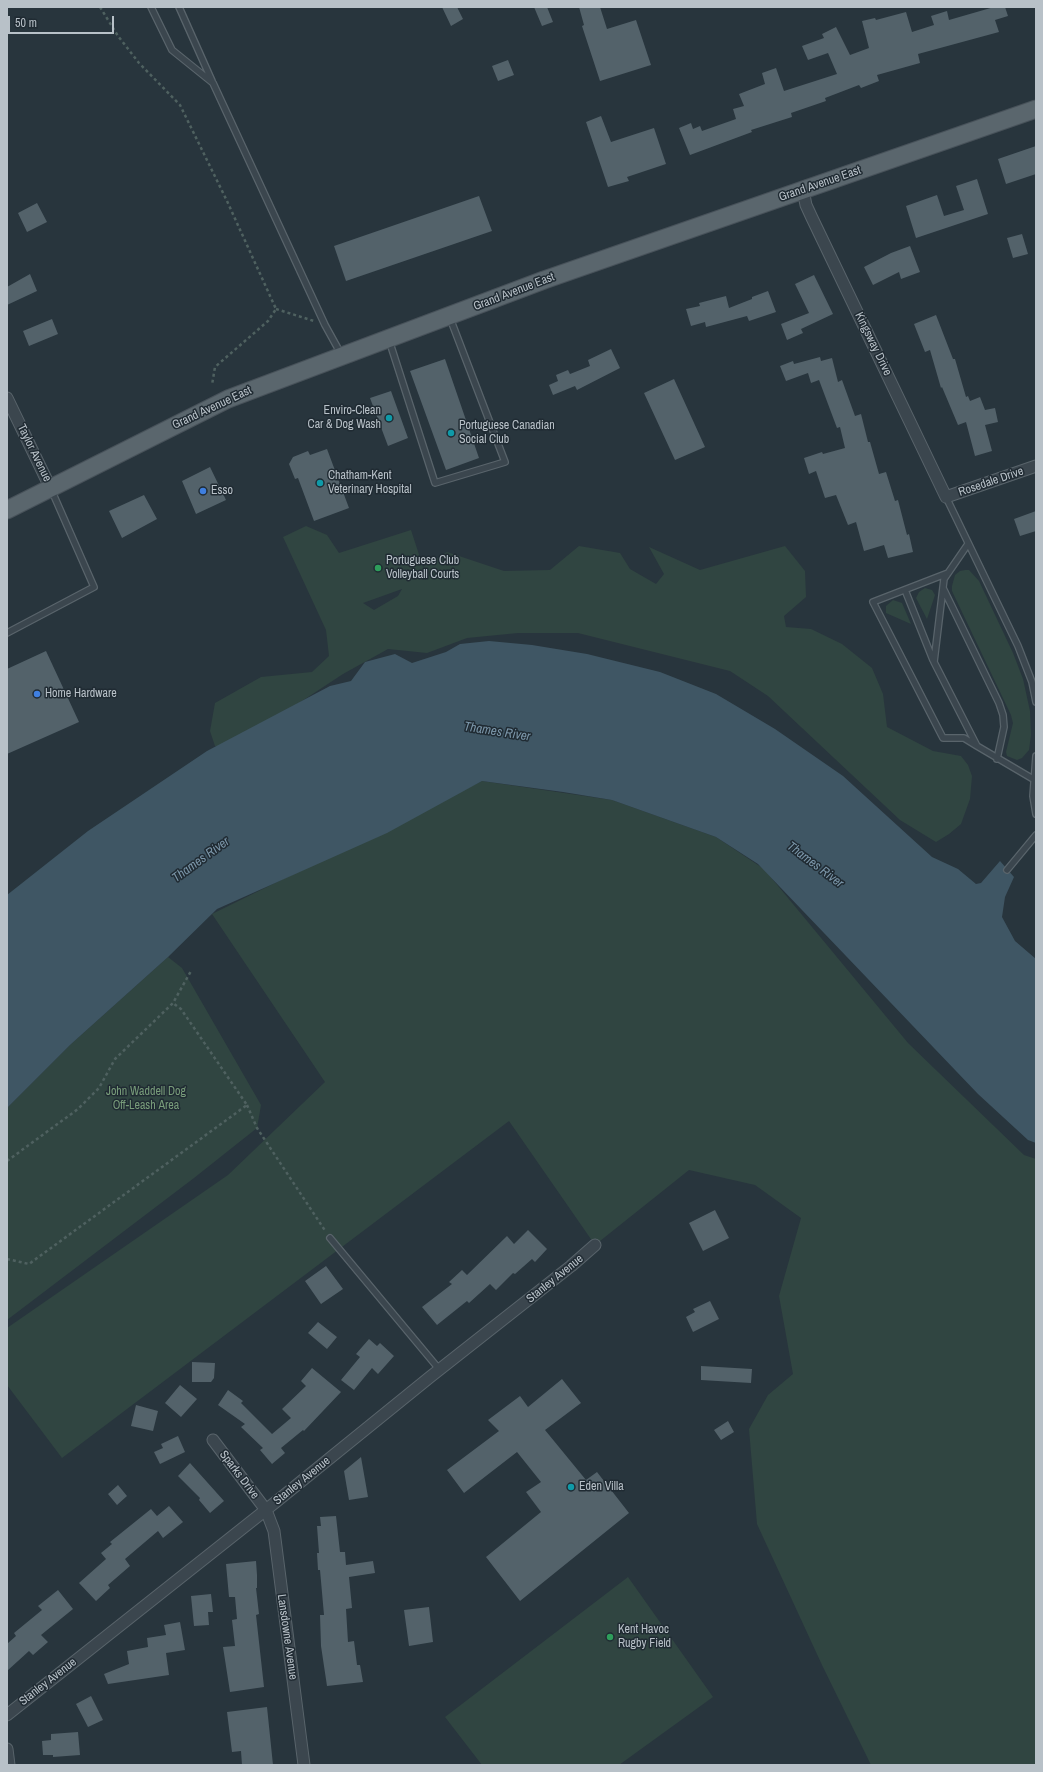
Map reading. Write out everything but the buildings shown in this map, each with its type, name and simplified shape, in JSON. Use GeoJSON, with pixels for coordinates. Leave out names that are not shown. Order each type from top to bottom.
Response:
{"type":"FeatureCollection","features":[{"type":"Feature","properties":{"kind":"main road","name":"Grand Avenue East"},"geometry":{"type":"LineString","coordinates":[[7,510],[50,487],[228,399],[544,280],[1036,109]]}},
{"type":"Feature","properties":{"kind":"street","name":"Kingsway Drive"},"geometry":{"type":"LineString","coordinates":[[803,190],[812,218],[946,497]]}},
{"type":"Feature","properties":{"kind":"street","name":"Taylor Avenue"},"geometry":{"type":"LineString","coordinates":[[7,398],[50,487]]}},
{"type":"Feature","properties":{"kind":"street","name":"Rosedale Drive"},"geometry":{"type":"LineString","coordinates":[[946,497],[1036,466]]}},
{"type":"Feature","properties":{"kind":"street","name":"Stanley Avenue"},"geometry":{"type":"LineString","coordinates":[[7,1714],[266,1510],[440,1369],[571,1266],[595,1245]]}},
{"type":"Feature","properties":{"kind":"street","name":"Sparks Drive"},"geometry":{"type":"LineString","coordinates":[[213,1440],[266,1510]]}},
{"type":"Feature","properties":{"kind":"street","name":"Lansdowne Avenue"},"geometry":{"type":"LineString","coordinates":[[266,1510],[274,1531],[304,1765]]}},
{"type":"Feature","properties":{"kind":"street"},"geometry":{"type":"LineString","coordinates":[[7,1749],[9,1765]]}},
{"type":"Feature","properties":{"kind":"lane"},"geometry":{"type":"LineString","coordinates":[[151,7],[172,50],[213,83]]}},
{"type":"Feature","properties":{"kind":"lane"},"geometry":{"type":"LineString","coordinates":[[179,7],[325,325],[342,356]]}},
{"type":"Feature","properties":{"kind":"lane"},"geometry":{"type":"LineString","coordinates":[[389,339],[435,483],[505,462],[450,316]]}},
{"type":"Feature","properties":{"kind":"lane"},"geometry":{"type":"LineString","coordinates":[[7,633],[94,587],[50,487]]}},
{"type":"Feature","properties":{"kind":"lane"},"geometry":{"type":"LineString","coordinates":[[946,497],[1018,646],[1032,682],[1036,702]]}},
{"type":"Feature","properties":{"kind":"lane"},"geometry":{"type":"LineString","coordinates":[[934,662],[944,579],[968,544]]}},
{"type":"Feature","properties":{"kind":"lane"},"geometry":{"type":"LineString","coordinates":[[948,573],[873,602],[943,738],[964,738],[1033,779]]}},
{"type":"Feature","properties":{"kind":"lane"},"geometry":{"type":"LineString","coordinates":[[943,587],[999,703],[1003,715],[1004,726],[997,759]]}},
{"type":"Feature","properties":{"kind":"lane"},"geometry":{"type":"LineString","coordinates":[[905,590],[934,662],[977,746]]}},
{"type":"Feature","properties":{"kind":"lane"},"geometry":{"type":"LineString","coordinates":[[1036,756],[1033,779],[1033,796],[1036,814]]}},
{"type":"Feature","properties":{"kind":"lane"},"geometry":{"type":"LineString","coordinates":[[1007,870],[1036,835]]}},
{"type":"Feature","properties":{"kind":"lane"},"geometry":{"type":"LineString","coordinates":[[330,1238],[440,1369]]}},
{"type":"Feature","properties":{"kind":"path"},"geometry":{"type":"LineString","coordinates":[[100,7],[118,36],[139,63],[180,105],[227,201],[276,309],[325,325]]}},
{"type":"Feature","properties":{"kind":"path"},"geometry":{"type":"LineString","coordinates":[[212,385],[215,367],[268,321],[276,309]]}},
{"type":"Feature","properties":{"kind":"path"},"geometry":{"type":"LineString","coordinates":[[7,1162],[78,1109],[99,1088],[115,1059],[174,1003],[191,971]]}},
{"type":"Feature","properties":{"kind":"path"},"geometry":{"type":"LineString","coordinates":[[174,1003],[181,1009],[247,1105],[257,1128],[330,1238]]}},
{"type":"Feature","properties":{"kind":"path"},"geometry":{"type":"LineString","coordinates":[[7,1259],[29,1264],[247,1105]]}},
{"type":"Feature","properties":{"kind":"green space"},"geometry":{"type":"Polygon","coordinates":[[[306,526],[327,535],[339,553],[411,530],[423,567],[447,552],[504,571],[550,570],[579,546],[620,553],[630,569],[656,584],[664,574],[649,547],[700,570],[785,546],[805,571],[806,597],[784,616],[786,627],[811,629],[842,644],[872,668],[883,694],[887,727],[933,751],[961,756],[968,765],[972,776],[970,799],[961,824],[936,842],[900,820],[768,696],[730,671],[578,633],[518,633],[467,638],[427,653],[388,649],[343,674],[232,747],[215,746],[210,731],[215,703],[261,677],[312,672],[329,656],[326,630],[283,537],[306,526]],[[402,589],[363,603],[374,610],[398,596],[402,589]]]}},
{"type":"Feature","properties":{"kind":"green space"},"geometry":{"type":"Polygon","coordinates":[[[969,570],[979,581],[1013,653],[1023,679],[1030,711],[1031,735],[1029,750],[1022,758],[1017,760],[1007,756],[1006,752],[1013,723],[1011,715],[952,591],[955,575],[960,571],[969,570]]]}},
{"type":"Feature","properties":{"kind":"green space"},"geometry":{"type":"Polygon","coordinates":[[[925,588],[932,590],[935,595],[927,619],[916,598],[919,592],[925,588]]]}},
{"type":"Feature","properties":{"kind":"green space"},"geometry":{"type":"Polygon","coordinates":[[[893,600],[902,603],[911,624],[886,613],[886,606],[893,600]]]}},
{"type":"Feature","properties":{"kind":"green space"},"geometry":{"type":"Polygon","coordinates":[[[482,781],[612,800],[716,837],[764,869],[908,1043],[1024,1155],[1036,1159],[1036,1765],[871,1765],[822,1665],[757,1524],[749,1429],[768,1395],[793,1374],[779,1296],[801,1218],[755,1185],[689,1170],[595,1245],[509,1121],[62,1458],[7,1385],[7,1328],[228,1175],[325,1082],[212,914],[482,781]]]}},
{"type":"Feature","properties":{"kind":"green space","name":"John Waddell Dog Off-Leash Area"},"geometry":{"type":"Polygon","coordinates":[[[168,957],[182,968],[261,1105],[257,1128],[194,1178],[7,1320],[7,1108],[70,1045],[168,957]]]}},
{"type":"Feature","properties":{"kind":"green space","name":"Kent Havoc Rugby Field"},"geometry":{"type":"Polygon","coordinates":[[[628,1577],[713,1697],[619,1765],[482,1765],[445,1717],[628,1577]]]}},
{"type":"Feature","properties":{"kind":"water","name":"Thames River"},"geometry":{"type":"Polygon","coordinates":[[[489,641],[532,645],[587,654],[660,672],[716,694],[775,729],[843,776],[932,857],[958,869],[976,884],[981,883],[1000,861],[1014,877],[1005,897],[1002,917],[1015,941],[1036,959],[1036,1143],[1028,1140],[978,1094],[758,864],[716,837],[612,800],[482,781],[387,833],[217,909],[168,957],[70,1045],[7,1108],[7,895],[88,831],[207,751],[330,686],[351,681],[365,662],[395,654],[412,663],[446,652],[460,644],[489,641]]]}},
{"type":"Feature","properties":{"kind":"place","name":"Enviro-Clean Car & Dog Wash"},"geometry":{"type":"Point","coordinates":[389,418]}},
{"type":"Feature","properties":{"kind":"place","name":"Portuguese Canadian Social Club"},"geometry":{"type":"Point","coordinates":[451,433]}},
{"type":"Feature","properties":{"kind":"place","name":"Chatham-Kent Veterinary Hospital"},"geometry":{"type":"Point","coordinates":[320,483]}},
{"type":"Feature","properties":{"kind":"place","name":"Esso"},"geometry":{"type":"Point","coordinates":[203,491]}},
{"type":"Feature","properties":{"kind":"place","name":"Portuguese Club Volleyball Courts"},"geometry":{"type":"Point","coordinates":[378,568]}},
{"type":"Feature","properties":{"kind":"place","name":"Home Hardware"},"geometry":{"type":"Point","coordinates":[37,694]}},
{"type":"Feature","properties":{"kind":"place","name":"Eden Villa"},"geometry":{"type":"Point","coordinates":[571,1487]}},
{"type":"Feature","properties":{"kind":"place","name":"Kent Havoc Rugby Field"},"geometry":{"type":"Point","coordinates":[610,1637]}}]}
